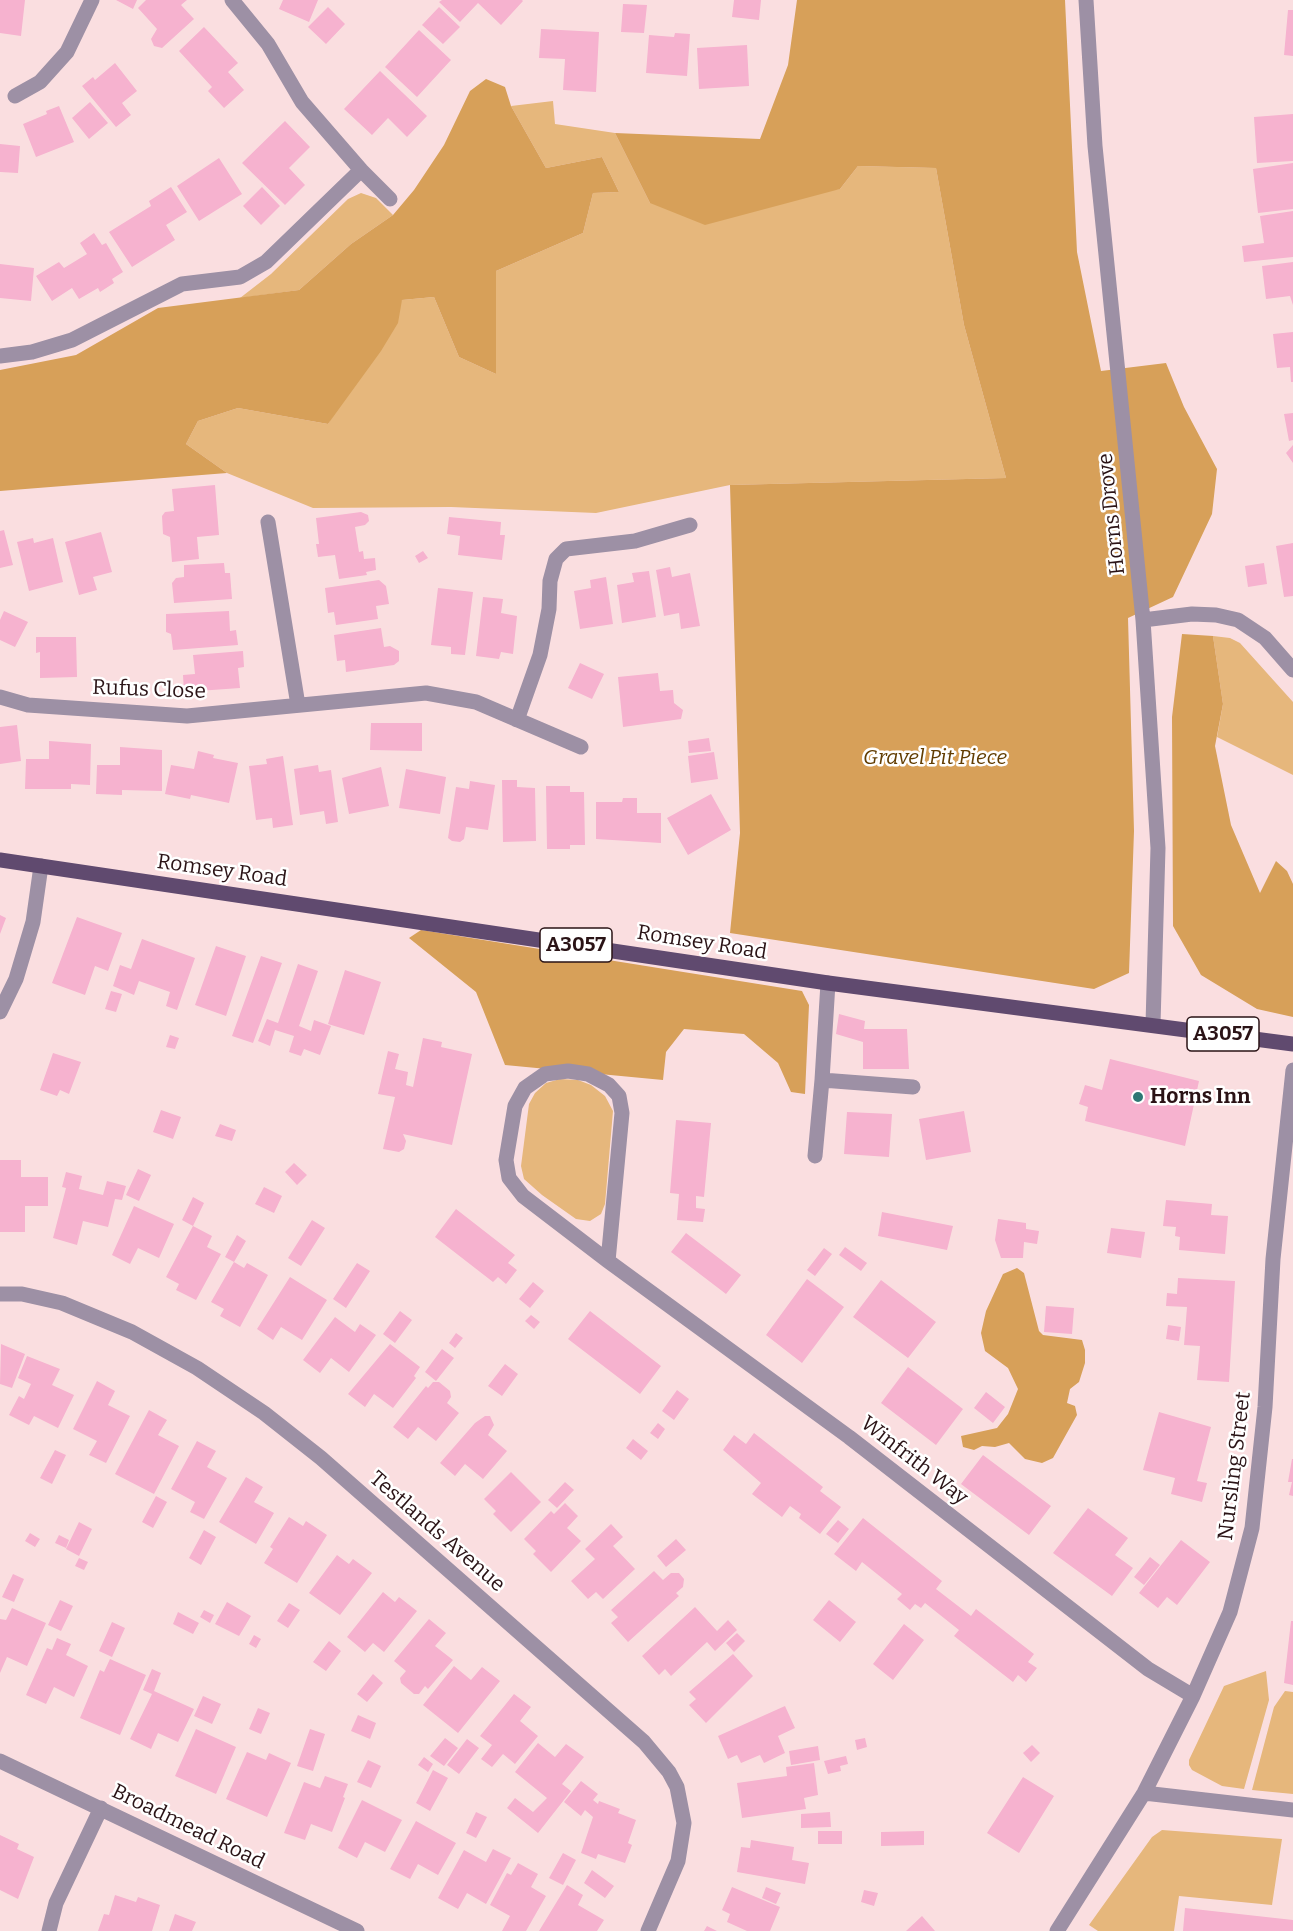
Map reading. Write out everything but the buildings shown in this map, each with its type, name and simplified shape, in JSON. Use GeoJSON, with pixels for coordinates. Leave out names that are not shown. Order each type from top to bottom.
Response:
{"type":"FeatureCollection","features":[{"type":"Feature","properties":{"kind":"main road","name":"Romsey Road"},"geometry":{"type":"LineString","coordinates":[[0,860],[828,983],[1293,1044]]}},
{"type":"Feature","properties":{"kind":"street"},"geometry":{"type":"LineString","coordinates":[[15,96],[40,82],[67,52],[92,0]]}},
{"type":"Feature","properties":{"kind":"street"},"geometry":{"type":"LineString","coordinates":[[232,0],[268,44],[302,102],[361,170],[390,199]]}},
{"type":"Feature","properties":{"kind":"street","name":"Horns Drove"},"geometry":{"type":"LineString","coordinates":[[1086,0],[1095,146],[1143,620],[1158,848],[1153,1024]]}},
{"type":"Feature","properties":{"kind":"street"},"geometry":{"type":"LineString","coordinates":[[0,356],[32,352],[72,340],[182,284],[240,277],[266,262],[361,170]]}},
{"type":"Feature","properties":{"kind":"street"},"geometry":{"type":"LineString","coordinates":[[268,522],[297,705]]}},
{"type":"Feature","properties":{"kind":"street"},"geometry":{"type":"LineString","coordinates":[[517,720],[540,655],[549,609],[550,581],[556,559],[566,549],[635,541],[690,525]]}},
{"type":"Feature","properties":{"kind":"street"},"geometry":{"type":"LineString","coordinates":[[1143,620],[1192,614],[1216,615],[1238,620],[1265,638],[1293,670]]}},
{"type":"Feature","properties":{"kind":"street","name":"Rufus Close"},"geometry":{"type":"LineString","coordinates":[[0,697],[28,705],[187,716],[426,693],[476,702],[581,747]]}},
{"type":"Feature","properties":{"kind":"street"},"geometry":{"type":"LineString","coordinates":[[0,1012],[16,979],[33,922],[41,866]]}},
{"type":"Feature","properties":{"kind":"street"},"geometry":{"type":"LineString","coordinates":[[815,1156],[828,983]]}},
{"type":"Feature","properties":{"kind":"street","name":"Nursling Street"},"geometry":{"type":"LineString","coordinates":[[1057,1931],[1144,1793],[1193,1696],[1230,1612],[1252,1528],[1265,1407],[1275,1241],[1293,1070]]}},
{"type":"Feature","properties":{"kind":"street","name":"Winfrith Way"},"geometry":{"type":"LineString","coordinates":[[608,1260],[622,1113],[619,1096],[609,1085],[588,1074],[568,1071],[545,1074],[525,1088],[515,1106],[506,1160],[509,1178],[523,1196],[608,1260],[849,1437],[1148,1669],[1193,1696]]}},
{"type":"Feature","properties":{"kind":"street"},"geometry":{"type":"LineString","coordinates":[[822,1080],[913,1087]]}},
{"type":"Feature","properties":{"kind":"street","name":"Testlands Avenue"},"geometry":{"type":"LineString","coordinates":[[0,1294],[22,1294],[62,1304],[132,1332],[197,1368],[264,1413],[321,1458],[644,1742],[669,1772],[677,1786],[684,1823],[678,1861],[648,1931]]}},
{"type":"Feature","properties":{"kind":"street","name":"Broadmead Road"},"geometry":{"type":"LineString","coordinates":[[0,1761],[357,1931]]}},
{"type":"Feature","properties":{"kind":"street"},"geometry":{"type":"LineString","coordinates":[[1144,1793],[1293,1810]]}},
{"type":"Feature","properties":{"kind":"street"},"geometry":{"type":"LineString","coordinates":[[49,1931],[56,1903],[101,1808]]}},
{"type":"Feature","properties":{"kind":"shaded area"},"geometry":{"type":"Polygon","coordinates":[[[553,101],[555,124],[615,133],[650,203],[840,189],[858,166],[936,168],[964,325],[1006,478],[730,485],[596,513],[451,507],[313,508],[227,473],[186,444],[198,421],[238,408],[328,424],[402,300],[434,297],[459,357],[496,374],[496,271],[583,233],[593,193],[619,192],[602,157],[546,168],[511,106],[553,101]]]}},
{"type":"Feature","properties":{"kind":"shaded area"},"geometry":{"type":"Polygon","coordinates":[[[361,193],[376,198],[393,215],[351,244],[299,290],[240,298],[271,274],[348,199],[361,193]]]}},
{"type":"Feature","properties":{"kind":"shaded area"},"geometry":{"type":"Polygon","coordinates":[[[1213,636],[1230,638],[1240,643],[1293,702],[1293,775],[1217,737],[1223,704],[1213,636]]]}},
{"type":"Feature","properties":{"kind":"shaded area"},"geometry":{"type":"Polygon","coordinates":[[[560,1079],[578,1080],[591,1085],[605,1096],[613,1111],[605,1204],[601,1214],[590,1221],[576,1219],[542,1195],[524,1179],[521,1166],[529,1104],[535,1093],[546,1083],[560,1079]]]}},
{"type":"Feature","properties":{"kind":"shaded area"},"geometry":{"type":"Polygon","coordinates":[[[1266,1671],[1269,1700],[1244,1789],[1222,1786],[1192,1770],[1189,1760],[1224,1686],[1266,1671]]]}},
{"type":"Feature","properties":{"kind":"shaded area"},"geometry":{"type":"Polygon","coordinates":[[[1285,1691],[1293,1692],[1293,1794],[1252,1790],[1274,1707],[1285,1691]]]}},
{"type":"Feature","properties":{"kind":"shaded area"},"geometry":{"type":"Polygon","coordinates":[[[1162,1830],[1282,1839],[1272,1905],[1179,1896],[1174,1931],[1098,1931],[1089,1925],[1152,1837],[1162,1830]]]}},
{"type":"Feature","properties":{"kind":"green space","name":"Gravel Pit Piece"},"geometry":{"type":"Polygon","coordinates":[[[797,0],[1065,0],[1077,252],[1101,371],[1166,363],[1184,407],[1217,469],[1212,514],[1173,597],[1128,618],[1134,831],[1129,973],[1094,989],[730,933],[740,833],[730,485],[1006,478],[964,325],[936,168],[858,166],[840,189],[705,225],[650,203],[615,133],[760,139],[788,65],[797,0]]]}},
{"type":"Feature","properties":{"kind":"green space"},"geometry":{"type":"Polygon","coordinates":[[[486,79],[505,87],[511,106],[546,168],[602,157],[619,192],[593,193],[583,233],[496,271],[496,374],[459,357],[434,297],[402,300],[398,323],[381,351],[328,424],[238,408],[198,421],[186,444],[227,473],[0,491],[0,370],[76,355],[158,308],[299,290],[351,244],[393,215],[414,190],[444,145],[470,91],[486,79]]]}},
{"type":"Feature","properties":{"kind":"green space"},"geometry":{"type":"Polygon","coordinates":[[[1182,634],[1213,636],[1223,704],[1215,746],[1231,825],[1260,893],[1276,861],[1287,871],[1293,884],[1293,1017],[1257,1009],[1201,975],[1173,926],[1172,717],[1182,634]]]}},
{"type":"Feature","properties":{"kind":"green space"},"geometry":{"type":"Polygon","coordinates":[[[421,930],[802,991],[809,1005],[805,1094],[791,1092],[778,1063],[744,1034],[684,1029],[666,1052],[663,1080],[505,1065],[476,992],[409,938],[421,930]]]}},
{"type":"Feature","properties":{"kind":"green space"},"geometry":{"type":"Polygon","coordinates":[[[1017,1268],[1024,1273],[1039,1331],[1043,1335],[1082,1340],[1085,1350],[1085,1363],[1079,1382],[1070,1389],[1067,1403],[1075,1406],[1077,1415],[1053,1458],[1042,1463],[1025,1459],[1009,1443],[995,1447],[982,1446],[974,1450],[963,1447],[961,1436],[997,1428],[1008,1414],[1018,1389],[1008,1368],[985,1351],[981,1333],[986,1311],[1003,1274],[1017,1268]]]}},
{"type":"Feature","properties":{"kind":"place","name":"Horns Inn"},"geometry":{"type":"Point","coordinates":[1138,1097]}}]}
